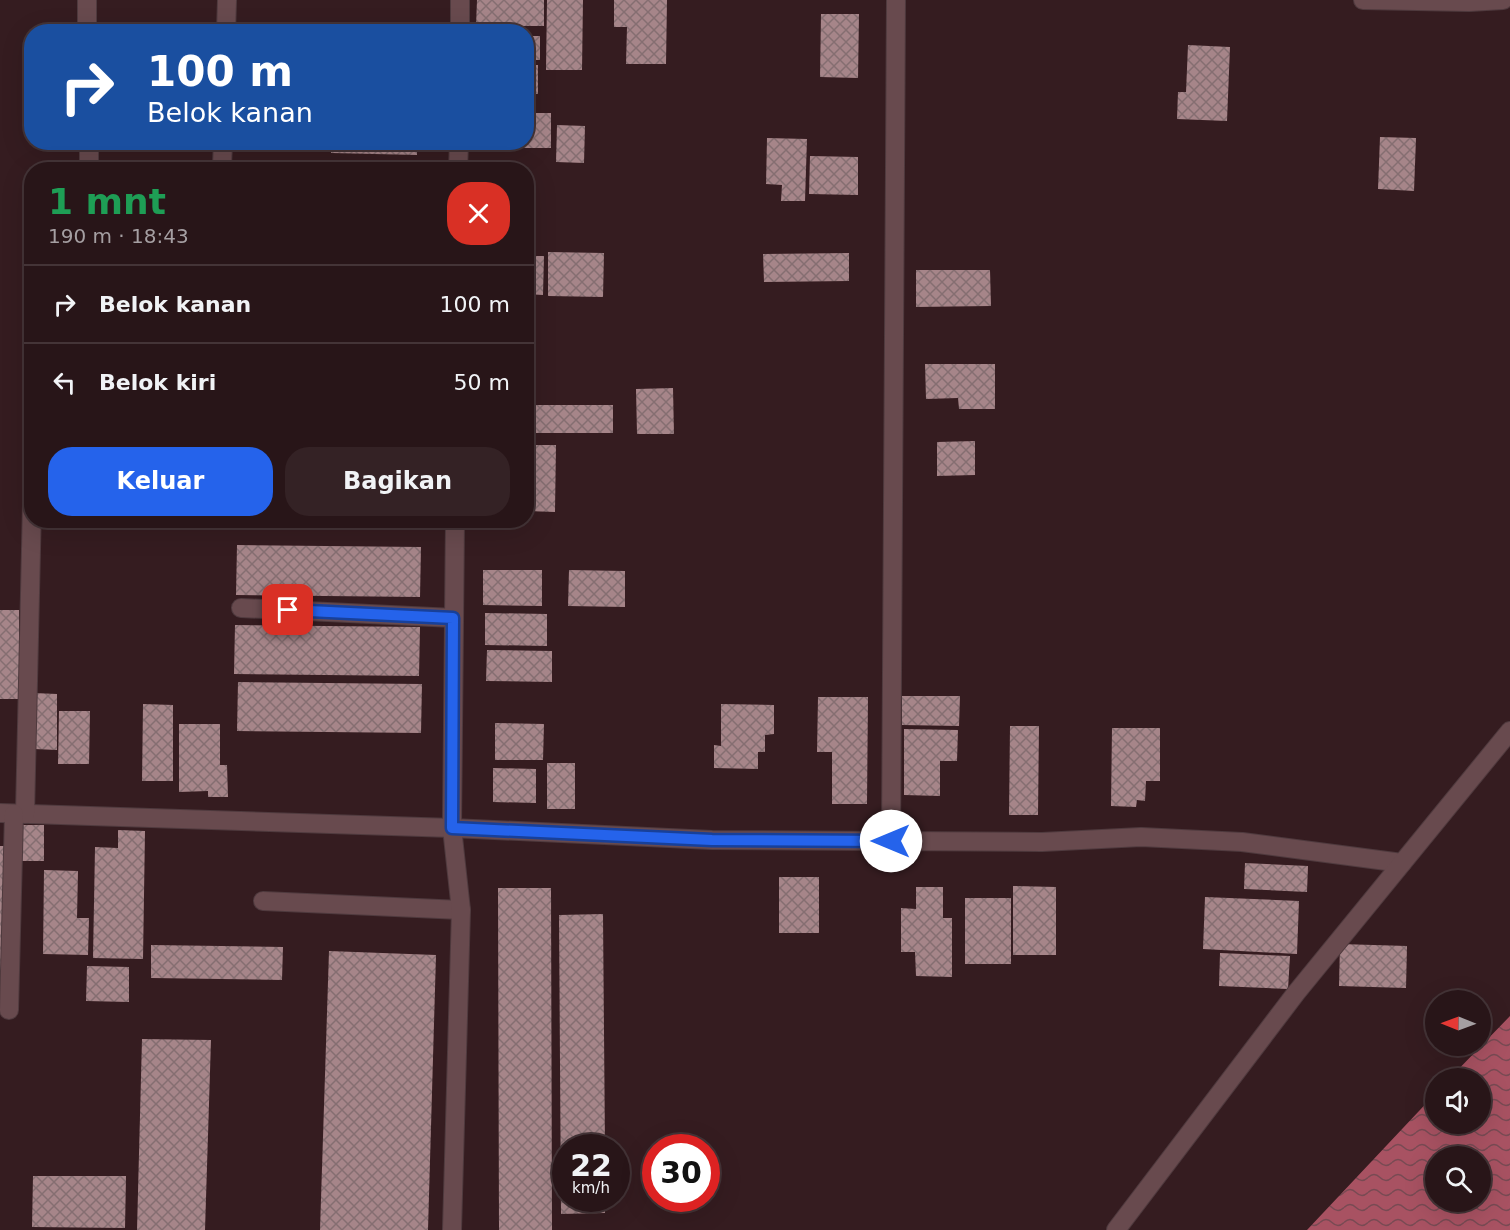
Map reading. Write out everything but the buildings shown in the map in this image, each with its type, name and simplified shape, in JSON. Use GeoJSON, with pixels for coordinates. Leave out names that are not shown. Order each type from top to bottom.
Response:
{"type":"FeatureCollection","features":[{"type":"Feature","properties":{"kind":"street"},"geometry":{"type":"LineString","coordinates":[[87,0],[87,24]]}},
{"type":"Feature","properties":{"kind":"street"},"geometry":{"type":"LineString","coordinates":[[226,24],[227,0]]}},
{"type":"Feature","properties":{"kind":"street"},"geometry":{"type":"LineString","coordinates":[[460,0],[460,24]]}},
{"type":"Feature","properties":{"kind":"street"},"geometry":{"type":"LineString","coordinates":[[891,841],[896,0]]}},
{"type":"Feature","properties":{"kind":"street"},"geometry":{"type":"LineString","coordinates":[[1363,0],[1469,2],[1503,0]]}},
{"type":"Feature","properties":{"kind":"street"},"geometry":{"type":"LineString","coordinates":[[9,1010],[13,814],[31,528]]}},
{"type":"Feature","properties":{"kind":"street"},"geometry":{"type":"LineString","coordinates":[[452,1230],[461,910],[452,828],[455,528]]}},
{"type":"Feature","properties":{"kind":"street"},"geometry":{"type":"LineString","coordinates":[[241,608],[453,618]]}},
{"type":"Feature","properties":{"kind":"street"},"geometry":{"type":"LineString","coordinates":[[1116,1230],[1296,993],[1510,731]]}},
{"type":"Feature","properties":{"kind":"street"},"geometry":{"type":"LineString","coordinates":[[13,814],[452,828],[712,840],[1042,842],[1141,837],[1242,842],[1402,863]]}},
{"type":"Feature","properties":{"kind":"street"},"geometry":{"type":"LineString","coordinates":[[263,901],[461,910]]}},
{"type":"Feature","properties":{"kind":"water"},"geometry":{"type":"Polygon","coordinates":[[[1510,1016],[1510,1230],[1307,1230],[1425,1105],[1425,1134],[1491,1134],[1491,1068],[1460,1068],[1471,1056],[1491,1056],[1491,1036],[1510,1016]]]}},
{"type":"Feature","properties":{"kind":"route"},"geometry":{"type":"LineString","coordinates":[[288,610],[453,618],[452,828],[712,840],[891,841]]}}]}
